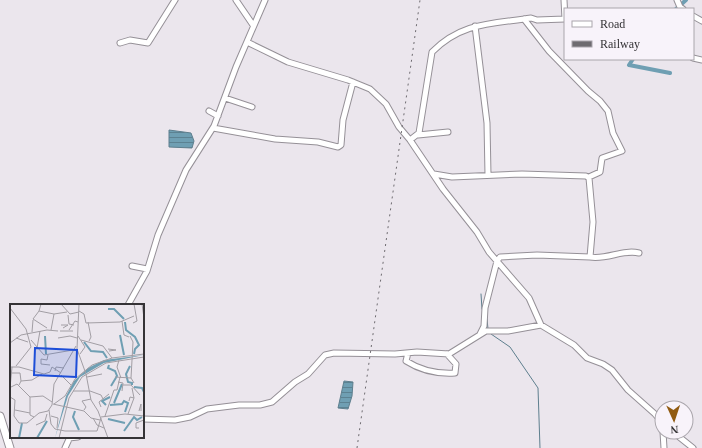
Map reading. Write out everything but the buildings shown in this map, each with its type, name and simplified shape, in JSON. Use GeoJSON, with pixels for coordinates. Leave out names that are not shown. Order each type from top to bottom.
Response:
{"type":"FeatureCollection","features":[{"type":"Feature","properties":{"kind":"highway"},"geometry":{"type":"LineString","coordinates":[[0,416],[10,448]]}},
{"type":"Feature","properties":{"kind":"street"},"geometry":{"type":"LineString","coordinates":[[120,43],[130,40],[148,43],[175,0]]}},
{"type":"Feature","properties":{"kind":"street"},"geometry":{"type":"LineString","coordinates":[[236,0],[253,25]]}},
{"type":"Feature","properties":{"kind":"street"},"geometry":{"type":"LineString","coordinates":[[129,304],[147,269],[158,236],[186,170],[213,128],[253,25],[265,0]]}},
{"type":"Feature","properties":{"kind":"street"},"geometry":{"type":"LineString","coordinates":[[418,135],[432,52],[438,45],[468,28],[475,26],[524,20],[564,19]]}},
{"type":"Feature","properties":{"kind":"street"},"geometry":{"type":"LineString","coordinates":[[434,174],[452,177],[522,174],[589,177],[600,172],[602,158],[622,151],[613,133],[608,111],[600,101],[588,91],[549,51],[524,20]]}},
{"type":"Feature","properties":{"kind":"street"},"geometry":{"type":"LineString","coordinates":[[475,26],[487,123],[488,175]]}},
{"type":"Feature","properties":{"kind":"street"},"geometry":{"type":"LineString","coordinates":[[247,42],[288,62],[353,82],[370,89],[386,104],[399,128],[410,140],[446,194],[477,232],[497,261],[529,298],[541,325],[574,345],[587,358],[603,364],[612,370],[628,390],[654,413]]}},
{"type":"Feature","properties":{"kind":"street"},"geometry":{"type":"LineString","coordinates":[[213,128],[275,139],[318,142],[338,147],[341,145],[343,120],[353,82]]}},
{"type":"Feature","properties":{"kind":"street"},"geometry":{"type":"LineString","coordinates":[[225,98],[252,107]]}},
{"type":"Feature","properties":{"kind":"street"},"geometry":{"type":"LineString","coordinates":[[209,112],[218,116]]}},
{"type":"Feature","properties":{"kind":"street"},"geometry":{"type":"LineString","coordinates":[[410,140],[418,135],[448,132]]}},
{"type":"Feature","properties":{"kind":"street"},"geometry":{"type":"LineString","coordinates":[[589,177],[593,222],[590,257]]}},
{"type":"Feature","properties":{"kind":"street"},"geometry":{"type":"LineString","coordinates":[[480,334],[484,326],[485,312],[497,261],[500,257],[590,257],[614,256],[631,251],[639,253]]}},
{"type":"Feature","properties":{"kind":"street"},"geometry":{"type":"LineString","coordinates":[[132,266],[147,269]]}},
{"type":"Feature","properties":{"kind":"street"},"geometry":{"type":"LineString","coordinates":[[144,419],[175,420],[190,417],[207,408],[260,405],[272,402],[295,382],[308,374],[317,362],[325,355],[334,353],[447,354],[480,334],[489,331],[508,331],[541,325]]}},
{"type":"Feature","properties":{"kind":"street"},"geometry":{"type":"LineString","coordinates":[[408,353],[406,361],[415,367],[446,373],[455,373],[456,364],[447,354]]}},
{"type":"Feature","properties":{"kind":"street"},"geometry":{"type":"LineString","coordinates":[[65,448],[70,438]]}},
{"type":"Feature","properties":{"kind":"street"},"geometry":{"type":"LineString","coordinates":[[683,440],[693,448]]}},
{"type":"Feature","properties":{"kind":"water"},"geometry":{"type":"Polygon","coordinates":[[[169,130],[191,133],[194,141],[192,148],[169,147],[169,130]]]}},
{"type":"Feature","properties":{"kind":"water"},"geometry":{"type":"Polygon","coordinates":[[[344,381],[353,382],[352,396],[348,409],[338,408],[344,381]]]}},
{"type":"Feature","properties":{"kind":"waterway"},"geometry":{"type":"LineString","coordinates":[[677,8],[686,0]]}},
{"type":"Feature","properties":{"kind":"waterway"},"geometry":{"type":"LineString","coordinates":[[632,60],[629,65],[670,73]]}},
{"type":"Feature","properties":{"kind":"waterway"},"geometry":{"type":"LineString","coordinates":[[481,294],[482,309]]}},
{"type":"Feature","properties":{"kind":"waterway"},"geometry":{"type":"LineString","coordinates":[[487,319],[488,329]]}},
{"type":"Feature","properties":{"kind":"waterway"},"geometry":{"type":"LineString","coordinates":[[491,334],[510,347],[538,388],[540,448]]}},
{"type":"Feature","properties":{"kind":"railway"},"geometry":{"type":"LineString","coordinates":[[357,448],[420,0]]}}]}
